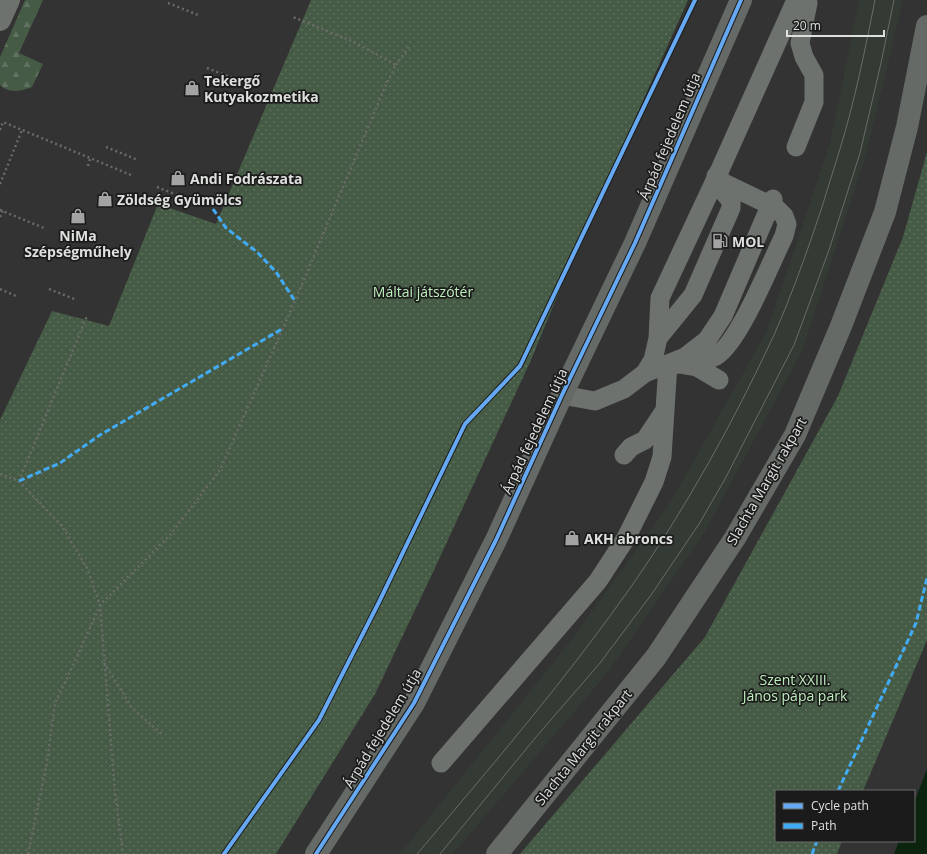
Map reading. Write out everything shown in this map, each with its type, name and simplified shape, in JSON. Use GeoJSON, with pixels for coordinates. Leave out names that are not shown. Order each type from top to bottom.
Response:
{"type":"FeatureCollection","features":[{"type":"Feature","properties":{"kind":"street"},"geometry":{"type":"LineString","coordinates":[[0,20],[9,0]]}},
{"type":"Feature","properties":{"kind":"street","name":"Árpád fejedelem útja"},"geometry":{"type":"LineString","coordinates":[[316,854],[414,702],[496,540],[562,395],[635,243],[741,0]]}},
{"type":"Feature","properties":{"kind":"street","name":"Slachta Margit rakpart"},"geometry":{"type":"LineString","coordinates":[[497,854],[656,657],[735,538],[795,435],[841,326],[885,212],[907,127],[927,26]]}},
{"type":"Feature","properties":{"kind":"lane"},"geometry":{"type":"LineString","coordinates":[[562,395],[595,401],[624,389],[645,373],[653,360],[658,338],[660,298],[796,0]]}},
{"type":"Feature","properties":{"kind":"lane"},"geometry":{"type":"LineString","coordinates":[[796,147],[814,102],[814,75],[804,57],[800,43],[808,3],[806,0]]}},
{"type":"Feature","properties":{"kind":"lane"},"geometry":{"type":"LineString","coordinates":[[441,763],[598,581],[626,538],[654,482],[662,457],[665,410],[676,364],[707,340],[723,316],[772,202],[724,184],[716,176]]}},
{"type":"Feature","properties":{"kind":"lane"},"geometry":{"type":"LineString","coordinates":[[658,338],[693,295],[731,208],[731,201],[721,189],[716,176]]}},
{"type":"Feature","properties":{"kind":"lane"},"geometry":{"type":"LineString","coordinates":[[645,373],[676,364],[698,367],[719,380]]}},
{"type":"Feature","properties":{"kind":"lane"},"geometry":{"type":"LineString","coordinates":[[624,455],[631,446],[645,440],[665,410]]}},
{"type":"Feature","properties":{"kind":"path"},"geometry":{"type":"LineString","coordinates":[[168,3],[198,15]]}},
{"type":"Feature","properties":{"kind":"path"},"geometry":{"type":"LineString","coordinates":[[293,17],[354,42],[396,65]]}},
{"type":"Feature","properties":{"kind":"path"},"geometry":{"type":"LineString","coordinates":[[28,854],[47,762],[55,703],[100,605],[170,535],[220,470],[295,301],[385,87],[396,65],[410,45]]}},
{"type":"Feature","properties":{"kind":"path"},"geometry":{"type":"LineString","coordinates":[[207,68],[235,80]]}},
{"type":"Feature","properties":{"kind":"path"},"geometry":{"type":"LineString","coordinates":[[0,130],[3,122],[131,175]]}},
{"type":"Feature","properties":{"kind":"path"},"geometry":{"type":"LineString","coordinates":[[0,184],[22,130]]}},
{"type":"Feature","properties":{"kind":"path"},"geometry":{"type":"LineString","coordinates":[[106,147],[138,160]]}},
{"type":"Feature","properties":{"kind":"path"},"geometry":{"type":"LineString","coordinates":[[88,166],[90,159]]}},
{"type":"Feature","properties":{"kind":"path"},"geometry":{"type":"LineString","coordinates":[[157,187],[187,199]]}},
{"type":"Feature","properties":{"kind":"path"},"geometry":{"type":"LineString","coordinates":[[0,217],[1,210],[44,228]]}},
{"type":"Feature","properties":{"kind":"path"},"geometry":{"type":"LineString","coordinates":[[0,289],[16,296]]}},
{"type":"Feature","properties":{"kind":"path"},"geometry":{"type":"LineString","coordinates":[[49,289],[77,300]]}},
{"type":"Feature","properties":{"kind":"path"},"geometry":{"type":"LineString","coordinates":[[19,481],[87,316]]}},
{"type":"Feature","properties":{"kind":"path"},"geometry":{"type":"LineString","coordinates":[[0,474],[19,481],[62,526],[87,568],[100,605],[115,792],[123,854]]}},
{"type":"Feature","properties":{"kind":"path"},"geometry":{"type":"LineString","coordinates":[[104,663],[132,708],[162,734]]}},
{"type":"Feature","properties":{"kind":"shaded area"},"geometry":{"type":"Polygon","coordinates":[[[859,0],[903,0],[866,155],[802,351],[704,533],[608,672],[453,854],[400,854],[569,643],[670,503],[767,331],[830,143],[859,0]]]}},
{"type":"Feature","properties":{"kind":"shaded area"},"geometry":{"type":"Polygon","coordinates":[[[927,769],[927,854],[894,854],[899,842],[915,842],[915,800],[927,769]]]}},
{"type":"Feature","properties":{"kind":"green space"},"geometry":{"type":"Polygon","coordinates":[[[25,0],[43,0],[19,53],[43,64],[32,87],[24,90],[11,91],[0,85],[0,57],[25,0]]]}},
{"type":"Feature","properties":{"kind":"green space","name":"Máltai játszótér"},"geometry":{"type":"Polygon","coordinates":[[[311,0],[688,0],[577,248],[531,360],[375,694],[276,854],[0,854],[0,420],[52,311],[109,326],[158,204],[216,224],[311,0]]]}},
{"type":"Feature","properties":{"kind":"green space","name":"Szent XXIII. János pápa park"},"geometry":{"type":"Polygon","coordinates":[[[927,152],[927,640],[863,790],[775,790],[775,842],[842,842],[837,854],[520,854],[705,637],[838,396],[903,237],[927,152]]]}},
{"type":"Feature","properties":{"kind":"tram line"},"geometry":{"type":"LineString","coordinates":[[417,854],[555,688],[608,619],[653,554],[691,494],[726,431],[774,335],[793,289],[821,210],[838,157],[850,112],[875,0]]}},
{"type":"Feature","properties":{"kind":"tram line"},"geometry":{"type":"LineString","coordinates":[[440,854],[536,737],[600,663],[651,595],[699,524],[725,479],[794,345],[829,250],[860,153],[894,0]]}},
{"type":"Feature","properties":{"kind":"marked path"},"geometry":{"type":"LineString","coordinates":[[213,209],[226,228],[257,252],[276,272],[295,301]]}},
{"type":"Feature","properties":{"kind":"marked path"},"geometry":{"type":"LineString","coordinates":[[19,481],[60,463],[100,435],[282,329]]}},
{"type":"Feature","properties":{"kind":"marked path"},"geometry":{"type":"LineString","coordinates":[[838,790],[916,623],[927,578]]}},
{"type":"Feature","properties":{"kind":"marked path"},"geometry":{"type":"LineString","coordinates":[[812,854],[817,842]]}},
{"type":"Feature","properties":{"kind":"cycle path"},"geometry":{"type":"LineString","coordinates":[[224,854],[319,720],[379,602],[465,424],[520,366],[695,0]]}},
{"type":"Feature","properties":{"kind":"cycle path"},"geometry":{"type":"LineString","coordinates":[[316,854],[414,703],[496,540],[562,395],[635,243],[741,0]]}},
{"type":"Feature","properties":{"kind":"place","name":"Tekergő Kutyakozmetika"},"geometry":{"type":"Point","coordinates":[192,88]}},
{"type":"Feature","properties":{"kind":"place","name":"Andi Fodrászata"},"geometry":{"type":"Point","coordinates":[178,178]}},
{"type":"Feature","properties":{"kind":"place","name":"Zöldség Gyümölcs"},"geometry":{"type":"Point","coordinates":[105,199]}},
{"type":"Feature","properties":{"kind":"place","name":"NiMa Szépségműhely"},"geometry":{"type":"Point","coordinates":[78,216]}},
{"type":"Feature","properties":{"kind":"place","name":"MOL"},"geometry":{"type":"Point","coordinates":[720,241]}},
{"type":"Feature","properties":{"kind":"place","name":"AKH abroncs"},"geometry":{"type":"Point","coordinates":[572,538]}}]}
